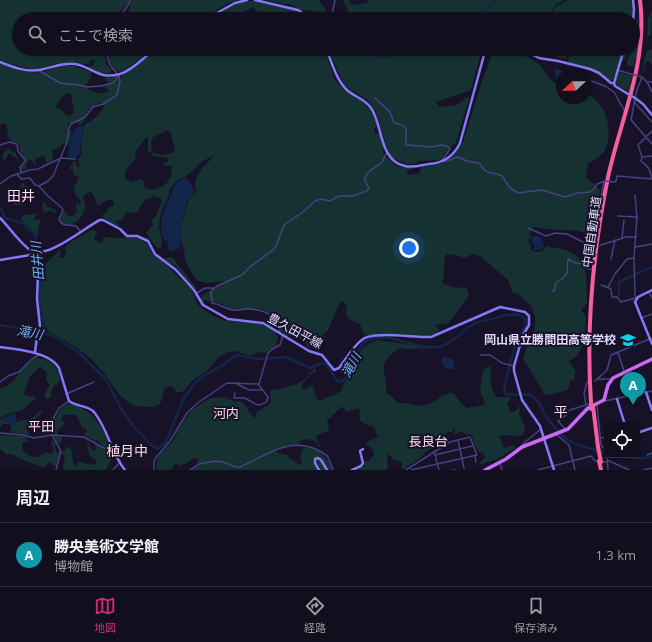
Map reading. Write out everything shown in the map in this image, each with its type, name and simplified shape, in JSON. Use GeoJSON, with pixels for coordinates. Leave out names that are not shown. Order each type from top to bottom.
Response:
{"type":"FeatureCollection","features":[{"type":"Feature","properties":{"kind":"highway","name":"中国自動車道"},"geometry":{"type":"LineString","coordinates":[[640,50],[642,26],[641,1]]}},
{"type":"Feature","properties":{"kind":"highway","name":"中国自動車道"},"geometry":{"type":"LineString","coordinates":[[592,405],[592,336],[600,238],[613,168],[640,65],[644,34],[641,1]]}},
{"type":"Feature","properties":{"kind":"highway","name":"中国自動車道"},"geometry":{"type":"LineString","coordinates":[[602,470],[597,446],[589,372],[590,321],[598,239],[604,200],[612,162],[636,74],[639,56]]}},
{"type":"Feature","properties":{"kind":"main road"},"geometry":{"type":"LineString","coordinates":[[486,470],[500,463],[522,447],[565,430],[571,426],[586,409],[603,401],[612,380],[616,375],[652,360]]}},
{"type":"Feature","properties":{"kind":"street"},"geometry":{"type":"LineString","coordinates":[[123,12],[130,0]]}},
{"type":"Feature","properties":{"kind":"street"},"geometry":{"type":"LineString","coordinates":[[219,12],[235,3],[247,0]]}},
{"type":"Feature","properties":{"kind":"street"},"geometry":{"type":"LineString","coordinates":[[255,0],[298,10],[301,12]]}},
{"type":"Feature","properties":{"kind":"street"},"geometry":{"type":"LineString","coordinates":[[332,12],[334,0]]}},
{"type":"Feature","properties":{"kind":"street"},"geometry":{"type":"LineString","coordinates":[[634,0],[634,12]]}},
{"type":"Feature","properties":{"kind":"street"},"geometry":{"type":"LineString","coordinates":[[39,186],[51,179],[67,142],[70,126],[86,117],[93,107],[115,97],[117,94],[120,81],[119,75],[110,65],[107,56]]}},
{"type":"Feature","properties":{"kind":"street"},"geometry":{"type":"LineString","coordinates":[[38,70],[60,83],[79,85],[87,88],[113,83],[119,75],[146,56]]}},
{"type":"Feature","properties":{"kind":"street"},"geometry":{"type":"LineString","coordinates":[[329,56],[343,86],[371,107],[376,117],[388,153],[396,162],[405,166],[433,164],[443,161],[445,162],[458,157],[467,161],[479,163],[488,173],[502,176],[510,188],[518,193],[542,190],[565,197],[578,193],[590,192],[597,184],[604,181],[616,181],[617,176],[651,179],[650,170],[641,161],[642,157],[638,146],[652,131]]}},
{"type":"Feature","properties":{"kind":"street"},"geometry":{"type":"LineString","coordinates":[[443,161],[453,154],[460,143],[484,56]]}},
{"type":"Feature","properties":{"kind":"street"},"geometry":{"type":"LineString","coordinates":[[535,56],[590,69],[599,73],[611,83],[614,83],[615,86],[644,104],[652,115]]}},
{"type":"Feature","properties":{"kind":"street"},"geometry":{"type":"LineString","coordinates":[[614,83],[622,56]]}},
{"type":"Feature","properties":{"kind":"street"},"geometry":{"type":"LineString","coordinates":[[0,62],[18,68],[38,70],[62,64],[69,64],[78,65],[103,75],[119,75]]}},
{"type":"Feature","properties":{"kind":"street"},"geometry":{"type":"LineString","coordinates":[[617,70],[642,76],[652,92]]}},
{"type":"Feature","properties":{"kind":"street"},"geometry":{"type":"LineString","coordinates":[[631,117],[642,76]]}},
{"type":"Feature","properties":{"kind":"street"},"geometry":{"type":"LineString","coordinates":[[592,81],[605,86],[614,92],[624,110]]}},
{"type":"Feature","properties":{"kind":"street"},"geometry":{"type":"LineString","coordinates":[[647,82],[652,82]]}},
{"type":"Feature","properties":{"kind":"street"},"geometry":{"type":"LineString","coordinates":[[375,98],[390,112],[394,123],[402,125],[406,128],[406,143],[408,146],[450,146],[450,149],[443,161]]}},
{"type":"Feature","properties":{"kind":"street"},"geometry":{"type":"LineString","coordinates":[[634,102],[652,122]]}},
{"type":"Feature","properties":{"kind":"street"},"geometry":{"type":"LineString","coordinates":[[628,114],[631,117],[631,120],[652,144]]}},
{"type":"Feature","properties":{"kind":"street"},"geometry":{"type":"LineString","coordinates":[[0,145],[9,142],[17,144],[18,151],[24,160],[24,163],[20,167],[21,172]]}},
{"type":"Feature","properties":{"kind":"street"},"geometry":{"type":"LineString","coordinates":[[197,293],[205,288],[211,289],[242,276],[250,267],[273,250],[284,225],[303,212],[315,201],[321,199],[330,202],[339,196],[352,196],[367,191],[369,188],[365,181],[366,175],[372,168],[382,162],[384,156],[388,153]]}},
{"type":"Feature","properties":{"kind":"street"},"geometry":{"type":"LineString","coordinates":[[642,157],[652,156]]}},
{"type":"Feature","properties":{"kind":"street"},"geometry":{"type":"LineString","coordinates":[[0,184],[9,177],[21,172],[38,169],[60,159],[74,159]]}},
{"type":"Feature","properties":{"kind":"street"},"geometry":{"type":"LineString","coordinates":[[17,174],[21,179],[30,178],[35,185],[39,186],[62,208],[63,210],[58,219],[59,222],[65,226],[76,226],[81,232]]}},
{"type":"Feature","properties":{"kind":"street"},"geometry":{"type":"LineString","coordinates":[[528,228],[546,236],[555,233],[567,234],[583,242],[593,241],[596,238],[599,207],[604,181]]}},
{"type":"Feature","properties":{"kind":"street"},"geometry":{"type":"LineString","coordinates":[[635,195],[637,217],[634,258],[636,305],[652,344]]}},
{"type":"Feature","properties":{"kind":"street"},"geometry":{"type":"LineString","coordinates":[[618,216],[637,217]]}},
{"type":"Feature","properties":{"kind":"street"},"geometry":{"type":"LineString","coordinates":[[0,218],[29,248],[36,252],[38,273],[37,299],[40,326],[35,352]]}},
{"type":"Feature","properties":{"kind":"street","name":"豊久田平線"},"geometry":{"type":"LineString","coordinates":[[0,260],[54,248],[98,220],[103,220],[120,229],[127,236],[137,236],[148,241],[156,255],[176,270],[197,293],[203,305],[226,319],[261,322],[309,351],[322,356],[335,370],[339,368],[362,340],[368,336],[383,335],[419,338],[431,337],[501,307],[525,312],[530,318],[529,324],[523,335],[513,366],[521,398],[539,424],[554,470]]}},
{"type":"Feature","properties":{"kind":"street"},"geometry":{"type":"LineString","coordinates":[[622,238],[624,220]]}},
{"type":"Feature","properties":{"kind":"street"},"geometry":{"type":"LineString","coordinates":[[601,245],[622,238],[636,237]]}},
{"type":"Feature","properties":{"kind":"street"},"geometry":{"type":"LineString","coordinates":[[612,259],[615,240]]}},
{"type":"Feature","properties":{"kind":"street"},"geometry":{"type":"LineString","coordinates":[[635,247],[652,244]]}},
{"type":"Feature","properties":{"kind":"street"},"geometry":{"type":"LineString","coordinates":[[552,291],[554,291],[556,283],[565,275],[568,269],[568,259],[576,263],[587,264],[588,269],[592,269],[593,250],[594,245],[596,245]]}},
{"type":"Feature","properties":{"kind":"street"},"geometry":{"type":"LineString","coordinates":[[608,287],[623,263],[627,259],[634,258]]}},
{"type":"Feature","properties":{"kind":"street"},"geometry":{"type":"LineString","coordinates":[[601,284],[611,288],[612,297],[617,297],[621,302],[636,298],[651,291],[652,298]]}},
{"type":"Feature","properties":{"kind":"street"},"geometry":{"type":"LineString","coordinates":[[215,287],[211,291],[212,302],[235,311],[257,310],[267,312],[275,318],[282,334],[280,345],[270,350],[258,384]]}},
{"type":"Feature","properties":{"kind":"street"},"geometry":{"type":"LineString","coordinates":[[641,318],[652,314]]}},
{"type":"Feature","properties":{"kind":"street"},"geometry":{"type":"LineString","coordinates":[[596,381],[607,370],[610,355],[651,339]]}},
{"type":"Feature","properties":{"kind":"street"},"geometry":{"type":"LineString","coordinates":[[0,347],[35,352],[54,362],[58,366],[69,401],[73,404],[86,407],[95,413],[119,463],[125,470]]}},
{"type":"Feature","properties":{"kind":"street"},"geometry":{"type":"LineString","coordinates":[[618,352],[624,371]]}},
{"type":"Feature","properties":{"kind":"street"},"geometry":{"type":"LineString","coordinates":[[0,382],[8,376],[19,372],[32,359],[40,354]]}},
{"type":"Feature","properties":{"kind":"street"},"geometry":{"type":"LineString","coordinates":[[480,354],[490,355],[502,363],[513,366]]}},
{"type":"Feature","properties":{"kind":"street"},"geometry":{"type":"LineString","coordinates":[[598,379],[612,380]]}},
{"type":"Feature","properties":{"kind":"street"},"geometry":{"type":"LineString","coordinates":[[66,394],[94,382]]}},
{"type":"Feature","properties":{"kind":"street"},"geometry":{"type":"LineString","coordinates":[[587,382],[586,390],[592,405],[601,446],[604,448]]}},
{"type":"Feature","properties":{"kind":"street"},"geometry":{"type":"LineString","coordinates":[[237,383],[249,390],[262,390]]}},
{"type":"Feature","properties":{"kind":"street"},"geometry":{"type":"LineString","coordinates":[[154,470],[154,461],[170,441],[187,413],[199,402],[225,384],[258,384]]}},
{"type":"Feature","properties":{"kind":"street"},"geometry":{"type":"LineString","coordinates":[[235,394],[234,398],[244,398],[254,404],[261,405],[269,399],[258,384]]}},
{"type":"Feature","properties":{"kind":"street"},"geometry":{"type":"LineString","coordinates":[[603,401],[652,391]]}},
{"type":"Feature","properties":{"kind":"street"},"geometry":{"type":"LineString","coordinates":[[646,392],[652,410]]}},
{"type":"Feature","properties":{"kind":"street"},"geometry":{"type":"LineString","coordinates":[[617,399],[624,422]]}},
{"type":"Feature","properties":{"kind":"street"},"geometry":{"type":"LineString","coordinates":[[56,470],[61,451],[52,435],[54,417],[59,408],[69,401]]}},
{"type":"Feature","properties":{"kind":"street"},"geometry":{"type":"LineString","coordinates":[[565,430],[558,421],[570,410],[592,405]]}},
{"type":"Feature","properties":{"kind":"street"},"geometry":{"type":"LineString","coordinates":[[640,432],[652,428]]}},
{"type":"Feature","properties":{"kind":"street"},"geometry":{"type":"LineString","coordinates":[[522,447],[525,442],[541,429]]}},
{"type":"Feature","properties":{"kind":"street"},"geometry":{"type":"LineString","coordinates":[[0,434],[23,435],[34,438],[52,435],[86,438],[111,452],[118,460]]}},
{"type":"Feature","properties":{"kind":"street"},"geometry":{"type":"LineString","coordinates":[[556,434],[569,445],[575,470]]}},
{"type":"Feature","properties":{"kind":"street"},"geometry":{"type":"LineString","coordinates":[[406,470],[450,442],[470,437],[477,455],[475,455],[476,462]]}},
{"type":"Feature","properties":{"kind":"street"},"geometry":{"type":"LineString","coordinates":[[600,438],[604,437]]}},
{"type":"Feature","properties":{"kind":"street"},"geometry":{"type":"LineString","coordinates":[[458,440],[464,468]]}},
{"type":"Feature","properties":{"kind":"street"},"geometry":{"type":"LineString","coordinates":[[190,470],[199,464],[215,461],[240,467],[277,449],[299,445],[310,447],[324,454],[329,459],[333,470]]}},
{"type":"Feature","properties":{"kind":"street"},"geometry":{"type":"LineString","coordinates":[[435,454],[473,446]]}},
{"type":"Feature","properties":{"kind":"street"},"geometry":{"type":"LineString","coordinates":[[352,470],[361,466],[363,463],[360,451],[363,449]]}},
{"type":"Feature","properties":{"kind":"street"},"geometry":{"type":"LineString","coordinates":[[434,451],[439,470]]}},
{"type":"Feature","properties":{"kind":"street"},"geometry":{"type":"LineString","coordinates":[[647,455],[652,452]]}},
{"type":"Feature","properties":{"kind":"street"},"geometry":{"type":"LineString","coordinates":[[410,470],[475,455]]}},
{"type":"Feature","properties":{"kind":"street"},"geometry":{"type":"LineString","coordinates":[[538,470],[590,456],[596,461],[607,461],[629,470]]}},
{"type":"Feature","properties":{"kind":"street"},"geometry":{"type":"LineString","coordinates":[[319,470],[315,462],[315,459],[318,458],[327,470]]}},
{"type":"Feature","properties":{"kind":"street"},"geometry":{"type":"LineString","coordinates":[[607,461],[608,470]]}},
{"type":"Feature","properties":{"kind":"street"},"geometry":{"type":"LineString","coordinates":[[113,470],[119,463]]}},
{"type":"Feature","properties":{"kind":"street"},"geometry":{"type":"LineString","coordinates":[[500,463],[502,470]]}},
{"type":"Feature","properties":{"kind":"street"},"geometry":{"type":"LineString","coordinates":[[644,470],[652,468]]}},
{"type":"Feature","properties":{"kind":"green space"},"geometry":{"type":"Polygon","coordinates":[[[0,0],[238,0],[213,12],[128,12],[130,2],[120,12],[12,12],[12,56],[105,56],[106,64],[112,70],[110,73],[99,72],[88,67],[93,66],[95,61],[94,59],[90,60],[89,63],[84,65],[76,62],[59,63],[43,68],[31,69],[0,60],[0,0]]]}},
{"type":"Feature","properties":{"kind":"green space"},"geometry":{"type":"Polygon","coordinates":[[[265,0],[320,0],[326,9],[324,12],[301,10],[290,4],[265,0]]]}},
{"type":"Feature","properties":{"kind":"green space"},"geometry":{"type":"Polygon","coordinates":[[[343,0],[350,0],[349,2],[353,5],[367,3],[368,0],[564,0],[555,5],[552,12],[348,11],[343,0]]]}},
{"type":"Feature","properties":{"kind":"green space"},"geometry":{"type":"Polygon","coordinates":[[[568,0],[633,0],[633,12],[553,12],[557,5],[560,5],[568,0]]]}},
{"type":"Feature","properties":{"kind":"green space"},"geometry":{"type":"Polygon","coordinates":[[[253,1],[299,12],[261,12],[256,11],[253,7],[243,12],[223,12],[238,3],[253,1]]]}},
{"type":"Feature","properties":{"kind":"green space"},"geometry":{"type":"Polygon","coordinates":[[[652,10],[651,34],[647,38],[648,18],[652,10]]]}},
{"type":"Feature","properties":{"kind":"green space"},"geometry":{"type":"Polygon","coordinates":[[[652,46],[652,65],[649,61],[646,61],[643,73],[646,53],[648,50],[651,50],[652,46]]]}},
{"type":"Feature","properties":{"kind":"green space"},"geometry":{"type":"Polygon","coordinates":[[[109,56],[142,56],[131,65],[118,72],[110,61],[109,56]]]}},
{"type":"Feature","properties":{"kind":"green space"},"geometry":{"type":"Polygon","coordinates":[[[149,56],[326,56],[335,80],[345,91],[361,100],[373,115],[377,126],[374,129],[375,133],[380,134],[384,155],[396,165],[402,167],[414,167],[411,170],[407,170],[409,175],[418,174],[421,169],[420,168],[447,162],[456,153],[463,142],[491,56],[526,56],[539,64],[549,78],[556,84],[556,104],[592,104],[592,97],[602,107],[608,123],[608,143],[606,148],[603,153],[588,164],[586,177],[600,190],[595,235],[593,237],[577,231],[553,230],[534,227],[529,234],[532,236],[528,240],[532,251],[541,252],[547,246],[571,252],[579,258],[585,269],[587,303],[581,310],[586,316],[584,335],[579,354],[569,361],[576,372],[574,379],[570,381],[569,388],[566,391],[545,395],[523,358],[535,327],[535,317],[531,306],[518,294],[513,293],[508,280],[480,256],[472,254],[465,258],[446,254],[442,283],[451,287],[466,288],[469,293],[449,323],[435,325],[439,331],[434,334],[422,336],[389,334],[364,335],[360,324],[349,319],[346,314],[347,308],[343,301],[340,302],[328,330],[311,346],[310,349],[298,336],[288,336],[282,332],[275,317],[265,310],[232,309],[219,303],[205,300],[202,302],[202,295],[223,284],[224,281],[208,283],[198,281],[195,278],[186,262],[181,241],[181,226],[189,199],[196,192],[195,182],[197,176],[202,168],[213,157],[212,156],[200,163],[190,173],[174,183],[169,192],[160,218],[159,228],[162,239],[161,249],[156,247],[146,233],[153,225],[152,220],[157,214],[162,202],[160,198],[152,196],[150,199],[145,199],[139,208],[139,211],[131,213],[127,212],[123,219],[118,221],[116,220],[119,225],[117,226],[106,220],[102,215],[107,213],[107,209],[114,205],[114,202],[111,199],[98,206],[90,191],[83,197],[85,206],[82,215],[77,222],[69,225],[61,222],[60,217],[64,211],[69,217],[76,214],[77,203],[81,203],[74,188],[79,176],[74,176],[73,170],[70,169],[70,166],[73,165],[73,162],[75,161],[77,167],[80,166],[78,159],[82,154],[81,143],[85,124],[96,117],[104,107],[102,102],[90,108],[86,113],[85,120],[80,125],[76,121],[68,124],[68,132],[72,130],[70,142],[62,144],[61,147],[52,150],[53,158],[51,162],[47,164],[44,155],[35,159],[35,165],[31,160],[29,160],[26,165],[26,169],[23,170],[21,169],[25,164],[25,159],[20,151],[19,144],[11,140],[5,123],[0,124],[0,63],[24,71],[41,73],[64,65],[74,66],[91,72],[91,78],[86,84],[87,88],[101,93],[109,91],[104,87],[109,85],[109,83],[104,78],[116,76],[121,80],[121,76],[149,56]],[[68,93],[63,96],[56,105],[56,108],[60,109],[68,116],[73,114],[74,111],[71,94],[68,93]],[[168,130],[153,137],[151,142],[152,150],[150,153],[148,152],[148,138],[145,139],[136,151],[135,159],[126,170],[126,179],[133,182],[140,179],[143,180],[145,188],[156,189],[161,187],[169,181],[171,176],[171,166],[165,165],[162,167],[169,158],[150,155],[153,153],[161,155],[172,153],[175,150],[171,133],[168,130]]]}},
{"type":"Feature","properties":{"kind":"green space"},"geometry":{"type":"Polygon","coordinates":[[[331,56],[480,56],[471,90],[436,102],[439,107],[457,105],[469,97],[456,142],[444,154],[441,160],[419,161],[415,164],[406,164],[391,157],[377,115],[372,106],[368,100],[344,84],[331,56]]]}},
{"type":"Feature","properties":{"kind":"green space"},"geometry":{"type":"Polygon","coordinates":[[[552,56],[567,56],[565,59],[552,56]]]}},
{"type":"Feature","properties":{"kind":"green space"},"geometry":{"type":"Polygon","coordinates":[[[569,56],[621,56],[613,80],[610,80],[600,73],[592,70],[592,68],[585,68],[568,62],[569,56]]]}},
{"type":"Feature","properties":{"kind":"green space"},"geometry":{"type":"Polygon","coordinates":[[[623,56],[626,56],[623,61],[621,61],[623,56]]]}},
{"type":"Feature","properties":{"kind":"green space"},"geometry":{"type":"Polygon","coordinates":[[[630,56],[637,56],[633,67],[627,65],[630,56]]]}},
{"type":"Feature","properties":{"kind":"green space"},"geometry":{"type":"Polygon","coordinates":[[[618,72],[632,76],[629,92],[617,85],[615,81],[618,72]]]}},
{"type":"Feature","properties":{"kind":"green space"},"geometry":{"type":"Polygon","coordinates":[[[7,149],[11,152],[15,151],[18,159],[9,153],[4,162],[2,156],[7,149]]]}},
{"type":"Feature","properties":{"kind":"green space"},"geometry":{"type":"Polygon","coordinates":[[[23,182],[30,190],[26,193],[25,188],[22,188],[16,193],[19,196],[18,201],[25,203],[22,205],[14,205],[12,200],[13,192],[14,190],[18,190],[23,182]]]}},
{"type":"Feature","properties":{"kind":"green space"},"geometry":{"type":"Polygon","coordinates":[[[45,202],[47,207],[54,209],[56,213],[50,211],[44,212],[42,205],[45,202]]]}},
{"type":"Feature","properties":{"kind":"green space"},"geometry":{"type":"Polygon","coordinates":[[[37,213],[34,219],[41,219],[37,239],[34,232],[21,219],[23,215],[37,213]]]}},
{"type":"Feature","properties":{"kind":"green space"},"geometry":{"type":"Polygon","coordinates":[[[94,230],[97,231],[94,239],[100,243],[103,242],[102,239],[108,237],[138,238],[145,242],[154,254],[190,288],[196,302],[202,309],[227,321],[256,322],[265,324],[273,330],[278,337],[276,343],[278,345],[265,353],[257,352],[253,355],[247,355],[235,351],[226,353],[219,357],[206,372],[193,380],[182,392],[176,392],[173,387],[170,386],[164,389],[163,397],[157,406],[134,406],[119,394],[104,373],[90,358],[76,347],[47,330],[40,308],[42,267],[60,250],[59,257],[63,258],[66,252],[65,247],[87,232],[94,230]]]}},
{"type":"Feature","properties":{"kind":"green space"},"geometry":{"type":"Polygon","coordinates":[[[170,257],[173,258],[197,289],[188,283],[177,268],[164,259],[170,257]]]}},
{"type":"Feature","properties":{"kind":"green space"},"geometry":{"type":"Polygon","coordinates":[[[376,340],[413,345],[426,350],[399,348],[386,360],[384,368],[386,393],[394,398],[397,403],[425,405],[449,393],[453,393],[467,408],[484,405],[485,401],[480,392],[483,370],[491,366],[491,386],[494,394],[497,397],[510,397],[507,404],[510,411],[513,412],[518,409],[518,406],[520,407],[519,414],[525,427],[523,435],[499,436],[504,448],[514,445],[515,448],[498,459],[479,464],[485,457],[484,453],[479,452],[472,435],[466,435],[460,431],[454,434],[454,427],[452,432],[447,432],[433,448],[426,451],[423,456],[404,469],[402,468],[402,463],[400,461],[394,460],[389,454],[387,456],[388,467],[386,470],[357,470],[364,466],[365,461],[369,461],[374,455],[372,448],[366,445],[366,442],[378,437],[372,426],[361,422],[359,416],[360,411],[358,408],[347,412],[343,407],[341,407],[327,421],[328,431],[316,436],[321,449],[315,442],[309,439],[301,440],[298,445],[285,446],[275,450],[278,453],[288,455],[290,459],[300,465],[302,462],[300,459],[303,448],[313,448],[325,457],[332,470],[192,470],[197,463],[197,458],[195,458],[181,466],[175,463],[171,470],[157,470],[157,460],[161,453],[174,439],[189,414],[205,401],[218,397],[225,397],[236,402],[240,401],[255,418],[257,412],[271,403],[271,390],[301,382],[314,368],[316,369],[316,372],[303,382],[302,389],[306,389],[312,385],[316,397],[320,401],[341,391],[363,347],[376,340]]]}},
{"type":"Feature","properties":{"kind":"green space"},"geometry":{"type":"Polygon","coordinates":[[[38,358],[51,362],[60,375],[60,380],[52,389],[51,397],[47,399],[44,395],[50,384],[46,380],[46,371],[40,367],[30,376],[24,393],[25,395],[35,397],[36,399],[24,409],[0,418],[0,388],[6,387],[10,384],[24,367],[38,358]]]}},
{"type":"Feature","properties":{"kind":"green space"},"geometry":{"type":"Polygon","coordinates":[[[67,404],[74,405],[87,411],[97,421],[104,433],[110,448],[109,450],[103,447],[97,439],[95,441],[84,435],[87,431],[86,429],[83,429],[76,415],[63,415],[61,421],[66,423],[57,431],[57,434],[62,437],[62,441],[59,444],[56,442],[55,434],[53,433],[55,420],[60,410],[67,404]]]}},
{"type":"Feature","properties":{"kind":"green space"},"geometry":{"type":"Polygon","coordinates":[[[42,410],[43,411],[40,415],[25,427],[30,435],[10,432],[12,428],[9,424],[3,424],[0,427],[0,419],[8,421],[13,425],[20,420],[32,418],[42,410]]]}},
{"type":"Feature","properties":{"kind":"green space"},"geometry":{"type":"Polygon","coordinates":[[[0,435],[24,436],[29,441],[22,443],[23,451],[34,457],[46,452],[50,454],[54,452],[51,444],[53,440],[56,444],[56,453],[59,452],[59,450],[61,451],[56,467],[49,462],[44,467],[41,467],[14,455],[7,455],[0,450],[0,435]]]}},
{"type":"Feature","properties":{"kind":"green space"},"geometry":{"type":"Polygon","coordinates":[[[87,441],[92,450],[96,450],[95,444],[107,450],[113,456],[106,470],[64,470],[65,456],[62,452],[68,447],[70,447],[72,452],[75,467],[78,462],[90,464],[97,463],[96,460],[90,455],[87,441]]]}},
{"type":"Feature","properties":{"kind":"water"},"geometry":{"type":"Polygon","coordinates":[[[80,126],[84,127],[80,153],[76,158],[68,157],[69,144],[72,135],[80,126]]]}},
{"type":"Feature","properties":{"kind":"water"},"geometry":{"type":"Polygon","coordinates":[[[187,177],[186,179],[194,189],[194,193],[188,199],[182,220],[180,242],[181,248],[169,252],[168,243],[163,238],[161,230],[162,216],[176,183],[187,177]]]}},
{"type":"Feature","properties":{"kind":"water"},"geometry":{"type":"Polygon","coordinates":[[[536,235],[541,237],[544,248],[533,250],[535,246],[531,238],[536,235]]]}},
{"type":"Feature","properties":{"kind":"water"},"geometry":{"type":"Polygon","coordinates":[[[443,357],[453,359],[455,368],[452,370],[445,368],[441,362],[443,357]]]}},
{"type":"Feature","properties":{"kind":"water"},"geometry":{"type":"Polygon","coordinates":[[[15,413],[17,421],[15,424],[0,419],[15,413]]]}},
{"type":"Feature","properties":{"kind":"waterway"},"geometry":{"type":"LineString","coordinates":[[483,12],[497,0]]}},
{"type":"Feature","properties":{"kind":"waterway"},"geometry":{"type":"LineString","coordinates":[[378,58],[385,56]]}},
{"type":"Feature","properties":{"kind":"waterway","name":"田井川"},"geometry":{"type":"LineString","coordinates":[[0,207],[5,218],[23,223],[35,235],[34,244],[40,272],[39,306],[46,334]]}},
{"type":"Feature","properties":{"kind":"waterway"},"geometry":{"type":"LineString","coordinates":[[619,295],[619,282],[652,267]]}},
{"type":"Feature","properties":{"kind":"waterway","name":"滝川"},"geometry":{"type":"LineString","coordinates":[[0,325],[54,336],[78,352],[106,379],[123,412],[149,443],[157,449],[166,442],[183,400],[194,384],[236,355],[259,359],[286,357],[310,368],[320,364],[326,364],[337,381],[341,382],[349,373],[359,349],[368,340],[385,338],[395,339],[425,347],[442,346],[450,342],[472,325],[507,315],[517,315],[521,316],[526,324],[518,340],[510,365],[505,382],[505,394],[526,394],[532,396],[537,400],[544,414],[553,426],[566,439],[579,445],[604,452]]}},
{"type":"Feature","properties":{"kind":"waterway","name":"滝川"},"geometry":{"type":"LineString","coordinates":[[633,458],[639,459],[652,457]]}},
{"type":"Feature","properties":{"kind":"place","name":"岡山県立勝間田高等学校"},"geometry":{"type":"Point","coordinates":[628,340]}},
{"type":"Feature","properties":{"kind":"place","name":"勝央美術文学館"},"geometry":{"type":"Point","coordinates":[633,405]}},
{"type":"Feature","properties":{"kind":"district","name":"田井"},"geometry":{"type":"Point","coordinates":[21,196]}},
{"type":"Feature","properties":{"kind":"district","name":"平"},"geometry":{"type":"Point","coordinates":[561,412]}},
{"type":"Feature","properties":{"kind":"district","name":"河内"},"geometry":{"type":"Point","coordinates":[226,413]}},
{"type":"Feature","properties":{"kind":"district","name":"平田"},"geometry":{"type":"Point","coordinates":[41,426]}},
{"type":"Feature","properties":{"kind":"district","name":"長良台"},"geometry":{"type":"Point","coordinates":[428,441]}},
{"type":"Feature","properties":{"kind":"district","name":"植月中"},"geometry":{"type":"Point","coordinates":[127,451]}}]}
